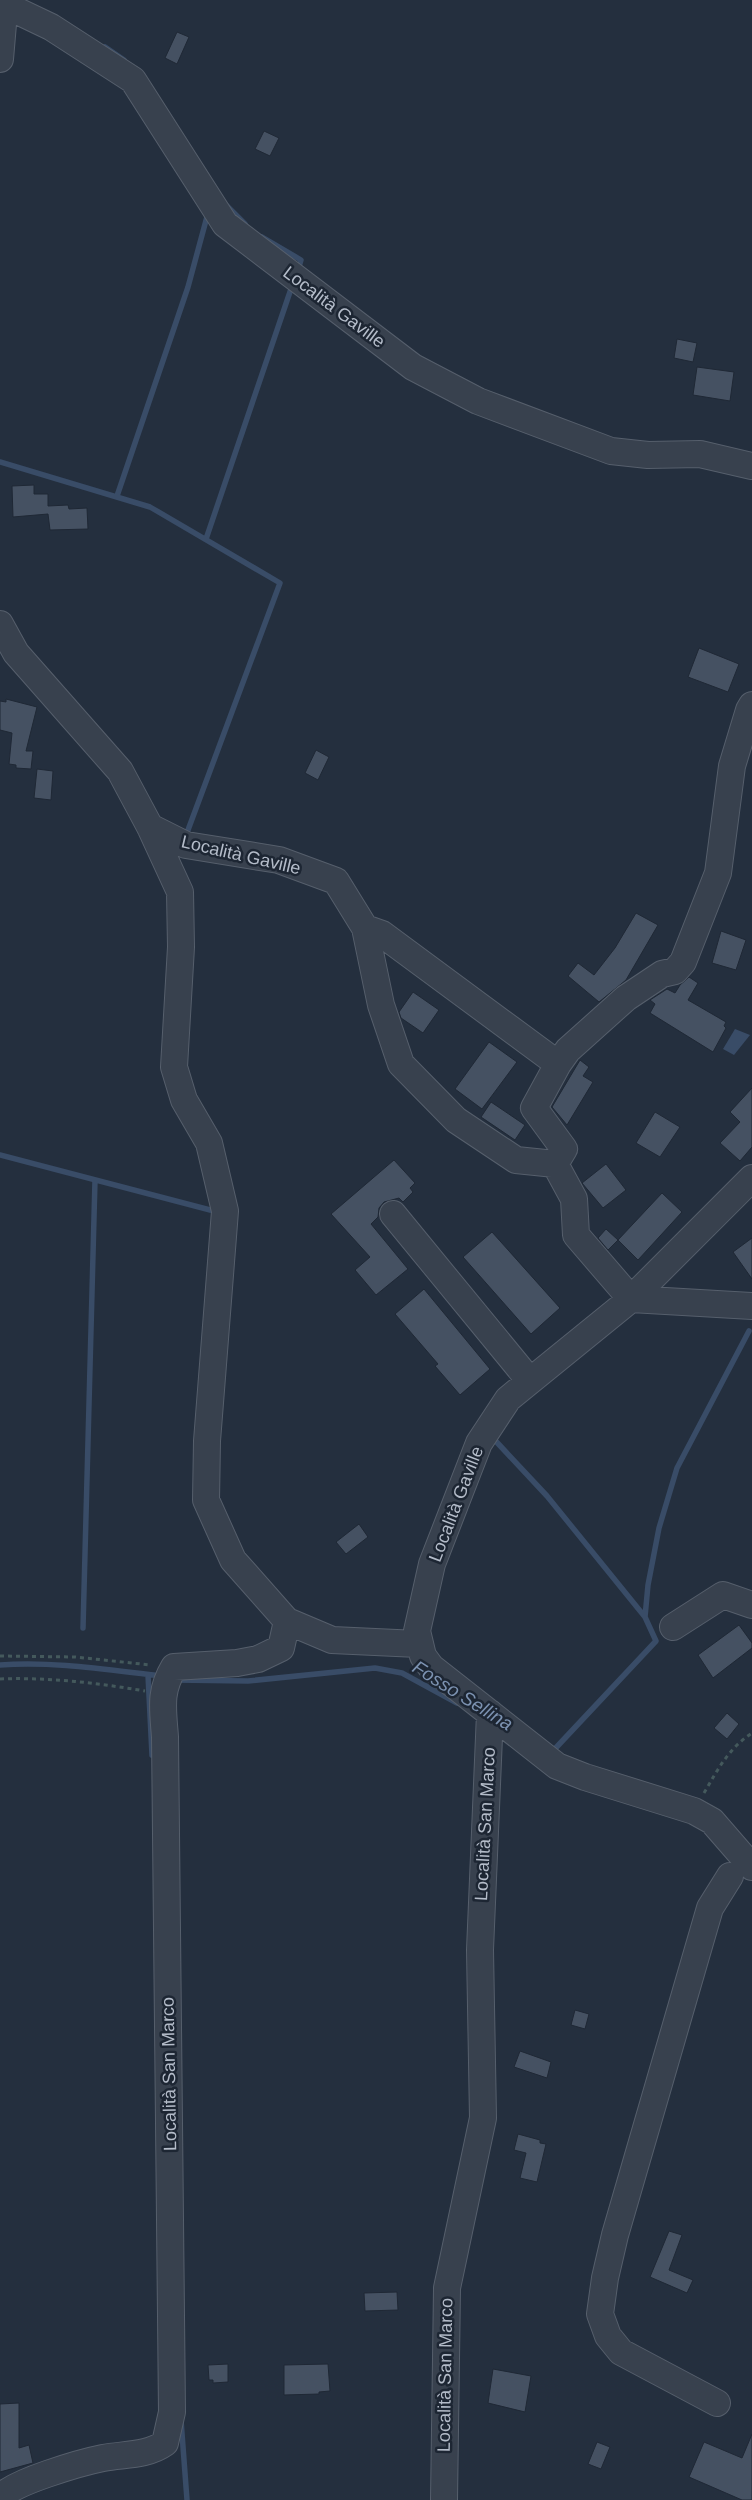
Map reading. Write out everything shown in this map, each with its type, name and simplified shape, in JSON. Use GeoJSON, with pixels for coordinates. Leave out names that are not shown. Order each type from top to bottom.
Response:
{"type":"FeatureCollection","features":[{"type":"Feature","properties":{"kind":"street"},"geometry":{"type":"LineString","coordinates":[[0,59],[5,2]]}},
{"type":"Feature","properties":{"kind":"street","name":"Località Gaville"},"geometry":{"type":"LineString","coordinates":[[5,2],[51,27],[133,80],[225,224],[413,367],[478,401],[611,451],[648,455],[700,454],[752,466]]}},
{"type":"Feature","properties":{"kind":"street"},"geometry":{"type":"LineString","coordinates":[[0,624],[16,653],[120,771],[150,827],[180,892],[181,946],[174,1067],[184,1100],[209,1144],[225,1211],[207,1441],[206,1500],[232,1560],[287,1621],[332,1640],[418,1644],[423,1656],[431,1667],[564,1769],[694,1811],[712,1821],[741,1872],[710,1908],[615,2235],[605,2278],[600,2314],[608,2336],[621,2352],[717,2403]]}},
{"type":"Feature","properties":{"kind":"street"},"geometry":{"type":"LineString","coordinates":[[752,705],[748,710],[732,766],[718,873],[683,962],[675,970],[662,974],[626,998],[568,1050],[558,1064],[534,1108],[564,1149],[555,1164],[574,1199],[576,1234],[631,1299],[752,1306]]}},
{"type":"Feature","properties":{"kind":"street","name":"Località Gaville"},"geometry":{"type":"LineString","coordinates":[[150,827],[186,845],[280,860],[336,881],[365,928],[381,1005],[401,1064],[456,1120],[516,1160],[555,1164]]}},
{"type":"Feature","properties":{"kind":"street"},"geometry":{"type":"LineString","coordinates":[[365,928],[382,934],[558,1064]]}},
{"type":"Feature","properties":{"kind":"street","name":"Località Gaville"},"geometry":{"type":"LineString","coordinates":[[418,1644],[417,1631],[432,1564],[472,1458],[497,1413],[508,1399],[631,1299],[752,1178]]}},
{"type":"Feature","properties":{"kind":"street"},"geometry":{"type":"LineString","coordinates":[[393,1214],[530,1381]]}},
{"type":"Feature","properties":{"kind":"street"},"geometry":{"type":"LineString","coordinates":[[673,1627],[723,1595],[752,1605]]}},
{"type":"Feature","properties":{"kind":"street"},"geometry":{"type":"LineString","coordinates":[[174,1667],[237,1663],[258,1659],[281,1648],[287,1621]]}},
{"type":"Feature","properties":{"kind":"street","name":"Località San Marco"},"geometry":{"type":"LineString","coordinates":[[0,2498],[7,2489],[101,2458],[153,2452],[165,2443],[172,2412],[165,1737],[162,1694],[165,1682],[174,1667]]}},
{"type":"Feature","properties":{"kind":"street","name":"Località San Marco"},"geometry":{"type":"LineString","coordinates":[[444,2500],[447,2288],[483,2118],[480,1950],[490,1713]]}},
{"type":"Feature","properties":{"kind":"path"},"geometry":{"type":"LineString","coordinates":[[0,1656],[75,1656],[174,1667]]}},
{"type":"Feature","properties":{"kind":"path"},"geometry":{"type":"LineString","coordinates":[[0,1679],[28,1678],[98,1683],[162,1694]]}},
{"type":"Feature","properties":{"kind":"path"},"geometry":{"type":"LineString","coordinates":[[694,1811],[722,1761],[739,1741],[752,1733]]}},
{"type":"Feature","properties":{"kind":"water"},"geometry":{"type":"Polygon","coordinates":[[[735,1029],[750,1035],[734,1055],[723,1049],[735,1029]]]}},
{"type":"Feature","properties":{"kind":"building"},"geometry":{"type":"Polygon","coordinates":[[[177,32],[189,37],[177,64],[165,58],[177,32]]]}},
{"type":"Feature","properties":{"kind":"building"},"geometry":{"type":"Polygon","coordinates":[[[264,131],[279,138],[270,156],[255,149],[264,131]]]}},
{"type":"Feature","properties":{"kind":"building"},"geometry":{"type":"Polygon","coordinates":[[[677,339],[697,343],[693,362],[674,358],[677,339]]]}},
{"type":"Feature","properties":{"kind":"building"},"geometry":{"type":"Polygon","coordinates":[[[697,367],[734,372],[730,401],[693,395],[697,367]]]}},
{"type":"Feature","properties":{"kind":"building"},"geometry":{"type":"Polygon","coordinates":[[[34,485],[34,494],[48,494],[48,506],[68,505],[69,509],[87,508],[88,529],[50,530],[48,514],[13,517],[12,486],[34,485]]]}},
{"type":"Feature","properties":{"kind":"building"},"geometry":{"type":"Polygon","coordinates":[[[699,648],[739,664],[728,692],[688,677],[699,648]]]}},
{"type":"Feature","properties":{"kind":"building"},"geometry":{"type":"Polygon","coordinates":[[[6,699],[37,707],[26,751],[33,751],[31,769],[16,768],[16,765],[9,764],[12,733],[0,730],[0,701],[6,702],[6,699]]]}},
{"type":"Feature","properties":{"kind":"building"},"geometry":{"type":"Polygon","coordinates":[[[316,750],[329,757],[318,780],[305,773],[316,750]]]}},
{"type":"Feature","properties":{"kind":"building"},"geometry":{"type":"Polygon","coordinates":[[[37,769],[53,771],[51,800],[34,798],[37,769]]]}},
{"type":"Feature","properties":{"kind":"building"},"geometry":{"type":"Polygon","coordinates":[[[636,913],[658,925],[626,980],[599,1002],[568,976],[578,963],[594,975],[615,948],[636,913]]]}},
{"type":"Feature","properties":{"kind":"building"},"geometry":{"type":"Polygon","coordinates":[[[721,931],[746,940],[736,970],[712,963],[721,931]]]}},
{"type":"Feature","properties":{"kind":"building"},"geometry":{"type":"Polygon","coordinates":[[[689,977],[698,983],[688,1000],[726,1022],[724,1026],[726,1028],[713,1052],[650,1013],[655,1004],[650,1000],[667,989],[675,993],[680,985],[689,977]]]}},
{"type":"Feature","properties":{"kind":"building"},"geometry":{"type":"Polygon","coordinates":[[[413,992],[439,1010],[423,1033],[401,1018],[399,1012],[413,992]]]}},
{"type":"Feature","properties":{"kind":"building"},"geometry":{"type":"Polygon","coordinates":[[[489,1042],[517,1062],[482,1109],[455,1089],[489,1042]]]}},
{"type":"Feature","properties":{"kind":"building"},"geometry":{"type":"Polygon","coordinates":[[[580,1060],[589,1067],[583,1076],[593,1082],[567,1125],[552,1107],[580,1060]]]}},
{"type":"Feature","properties":{"kind":"building"},"geometry":{"type":"Polygon","coordinates":[[[752,1088],[752,1147],[740,1161],[720,1143],[740,1122],[730,1112],[752,1088]]]}},
{"type":"Feature","properties":{"kind":"building"},"geometry":{"type":"Polygon","coordinates":[[[491,1102],[525,1125],[515,1140],[481,1117],[491,1102]]]}},
{"type":"Feature","properties":{"kind":"building"},"geometry":{"type":"Polygon","coordinates":[[[655,1112],[680,1127],[660,1157],[636,1143],[655,1112]]]}},
{"type":"Feature","properties":{"kind":"building"},"geometry":{"type":"Polygon","coordinates":[[[394,1160],[415,1183],[410,1188],[413,1192],[403,1202],[399,1198],[384,1202],[379,1208],[378,1217],[371,1224],[408,1269],[376,1295],[355,1270],[370,1257],[331,1214],[394,1160]]]}},
{"type":"Feature","properties":{"kind":"building"},"geometry":{"type":"Polygon","coordinates":[[[606,1164],[626,1190],[603,1208],[582,1183],[606,1164]]]}},
{"type":"Feature","properties":{"kind":"building"},"geometry":{"type":"Polygon","coordinates":[[[662,1193],[682,1212],[638,1260],[618,1240],[662,1193]]]}},
{"type":"Feature","properties":{"kind":"building"},"geometry":{"type":"Polygon","coordinates":[[[606,1229],[618,1240],[608,1250],[598,1238],[606,1229]]]}},
{"type":"Feature","properties":{"kind":"building"},"geometry":{"type":"Polygon","coordinates":[[[492,1232],[560,1308],[531,1334],[463,1257],[492,1232]]]}},
{"type":"Feature","properties":{"kind":"building"},"geometry":{"type":"Polygon","coordinates":[[[752,1238],[752,1279],[733,1252],[752,1238]]]}},
{"type":"Feature","properties":{"kind":"building"},"geometry":{"type":"Polygon","coordinates":[[[424,1289],[490,1369],[460,1395],[435,1366],[438,1364],[395,1314],[424,1289]]]}},
{"type":"Feature","properties":{"kind":"building"},"geometry":{"type":"Polygon","coordinates":[[[359,1524],[368,1537],[346,1554],[336,1542],[359,1524]]]}},
{"type":"Feature","properties":{"kind":"building"},"geometry":{"type":"Polygon","coordinates":[[[739,1625],[752,1643],[752,1648],[713,1678],[698,1655],[739,1625]]]}},
{"type":"Feature","properties":{"kind":"building"},"geometry":{"type":"Polygon","coordinates":[[[727,1713],[739,1724],[727,1739],[714,1728],[727,1713]]]}},
{"type":"Feature","properties":{"kind":"building"},"geometry":{"type":"Polygon","coordinates":[[[575,2010],[589,2014],[585,2029],[571,2025],[575,2010]]]}},
{"type":"Feature","properties":{"kind":"building"},"geometry":{"type":"Polygon","coordinates":[[[520,2051],[551,2062],[547,2078],[514,2067],[520,2051]]]}},
{"type":"Feature","properties":{"kind":"building"},"geometry":{"type":"Polygon","coordinates":[[[518,2134],[540,2140],[540,2143],[546,2144],[537,2182],[520,2178],[526,2153],[514,2150],[518,2134]]]}},
{"type":"Feature","properties":{"kind":"building"},"geometry":{"type":"Polygon","coordinates":[[[669,2231],[682,2235],[669,2270],[693,2280],[687,2293],[650,2277],[669,2231]]]}},
{"type":"Feature","properties":{"kind":"building"},"geometry":{"type":"Polygon","coordinates":[[[397,2292],[398,2310],[365,2311],[364,2293],[397,2292]]]}},
{"type":"Feature","properties":{"kind":"building"},"geometry":{"type":"Polygon","coordinates":[[[228,2364],[228,2382],[213,2383],[213,2380],[209,2380],[208,2365],[228,2364]]]}},
{"type":"Feature","properties":{"kind":"building"},"geometry":{"type":"Polygon","coordinates":[[[328,2364],[330,2391],[319,2392],[319,2394],[284,2395],[284,2365],[328,2364]]]}},
{"type":"Feature","properties":{"kind":"building"},"geometry":{"type":"Polygon","coordinates":[[[493,2369],[531,2376],[525,2412],[488,2403],[493,2369]]]}},
{"type":"Feature","properties":{"kind":"building"},"geometry":{"type":"Polygon","coordinates":[[[19,2403],[19,2448],[29,2445],[33,2463],[0,2472],[0,2404],[19,2403]]]}},
{"type":"Feature","properties":{"kind":"building"},"geometry":{"type":"Polygon","coordinates":[[[752,2434],[752,2500],[742,2500],[689,2477],[704,2442],[742,2458],[752,2434]]]}},
{"type":"Feature","properties":{"kind":"building"},"geometry":{"type":"Polygon","coordinates":[[[597,2442],[610,2447],[601,2469],[588,2464],[597,2442]]]}},
{"type":"Feature","properties":{"kind":"waterway"},"geometry":{"type":"LineString","coordinates":[[105,47],[124,60]]}},
{"type":"Feature","properties":{"kind":"waterway"},"geometry":{"type":"LineString","coordinates":[[227,206],[245,224]]}},
{"type":"Feature","properties":{"kind":"waterway"},"geometry":{"type":"LineString","coordinates":[[117,496],[188,287],[208,213]]}},
{"type":"Feature","properties":{"kind":"waterway"},"geometry":{"type":"LineString","coordinates":[[262,237],[301,260],[298,270]]}},
{"type":"Feature","properties":{"kind":"waterway"},"geometry":{"type":"LineString","coordinates":[[206,539],[293,283]]}},
{"type":"Feature","properties":{"kind":"waterway"},"geometry":{"type":"LineString","coordinates":[[0,462],[150,507],[280,583],[188,830]]}},
{"type":"Feature","properties":{"kind":"waterway"},"geometry":{"type":"LineString","coordinates":[[0,1155],[214,1211]]}},
{"type":"Feature","properties":{"kind":"waterway"},"geometry":{"type":"LineString","coordinates":[[83,1628],[95,1180]]}},
{"type":"Feature","properties":{"kind":"waterway"},"geometry":{"type":"LineString","coordinates":[[645,1617],[648,1585],[659,1528],[677,1468],[749,1331]]}},
{"type":"Feature","properties":{"kind":"waterway"},"geometry":{"type":"LineString","coordinates":[[491,1436],[547,1496],[645,1617],[656,1641],[551,1753]]}},
{"type":"Feature","properties":{"kind":"waterway","name":"Fosso Sellina"},"geometry":{"type":"LineString","coordinates":[[0,1665],[61,1665],[161,1676]]}},
{"type":"Feature","properties":{"kind":"waterway","name":"Fosso Sellina"},"geometry":{"type":"LineString","coordinates":[[175,1680],[248,1681],[375,1668],[402,1673],[457,1703]]}},
{"type":"Feature","properties":{"kind":"waterway"},"geometry":{"type":"LineString","coordinates":[[148,1675],[152,1755]]}},
{"type":"Feature","properties":{"kind":"waterway"},"geometry":{"type":"LineString","coordinates":[[181,2420],[187,2500]]}}]}
